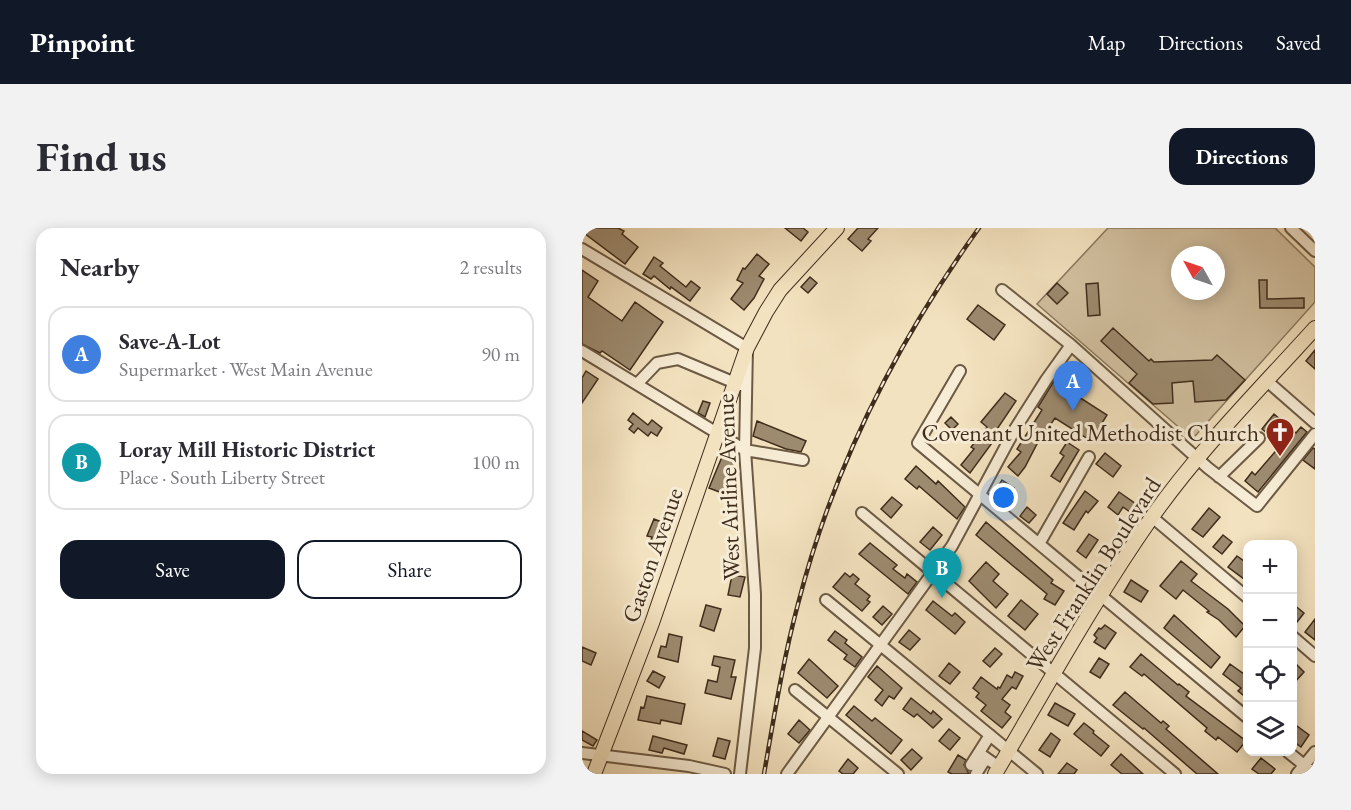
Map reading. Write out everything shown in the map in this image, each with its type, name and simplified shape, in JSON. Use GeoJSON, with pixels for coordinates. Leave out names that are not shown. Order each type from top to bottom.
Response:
{"type":"FeatureCollection","features":[{"type":"Feature","properties":{"kind":"main road"},"geometry":{"type":"LineString","coordinates":[[747,348],[780,290],[833,229]]}},
{"type":"Feature","properties":{"kind":"main road","name":"West Franklin Boulevard"},"geometry":{"type":"LineString","coordinates":[[997,771],[1101,595],[1152,517],[1198,459],[1315,327]]}},
{"type":"Feature","properties":{"kind":"main road","name":"Gaston Avenue"},"geometry":{"type":"LineString","coordinates":[[594,774],[652,623],[718,434],[741,385],[747,348]]}},
{"type":"Feature","properties":{"kind":"street"},"geometry":{"type":"LineString","coordinates":[[1291,228],[1315,251]]}},
{"type":"Feature","properties":{"kind":"street"},"geometry":{"type":"LineString","coordinates":[[582,249],[747,348]]}},
{"type":"Feature","properties":{"kind":"street"},"geometry":{"type":"LineString","coordinates":[[1002,290],[1071,345],[1198,459],[1257,506],[1315,434]]}},
{"type":"Feature","properties":{"kind":"street"},"geometry":{"type":"LineString","coordinates":[[787,774],[958,536],[1031,401],[1071,345]]}},
{"type":"Feature","properties":{"kind":"street"},"geometry":{"type":"LineString","coordinates":[[582,351],[745,450],[803,460]]}},
{"type":"Feature","properties":{"kind":"street"},"geometry":{"type":"LineString","coordinates":[[637,384],[657,363],[678,359],[741,385]]}},
{"type":"Feature","properties":{"kind":"street"},"geometry":{"type":"LineString","coordinates":[[960,371],[918,443],[1243,714]]}},
{"type":"Feature","properties":{"kind":"street"},"geometry":{"type":"LineString","coordinates":[[1267,381],[1315,423]]}},
{"type":"Feature","properties":{"kind":"street","name":"West Airline Avenue"},"geometry":{"type":"LineString","coordinates":[[740,774],[755,648],[755,594],[741,385]]}},
{"type":"Feature","properties":{"kind":"street"},"geometry":{"type":"LineString","coordinates":[[1220,477],[1259,438]]}},
{"type":"Feature","properties":{"kind":"street"},"geometry":{"type":"LineString","coordinates":[[1039,544],[1089,457]]}},
{"type":"Feature","properties":{"kind":"street"},"geometry":{"type":"LineString","coordinates":[[862,513],[1175,774]]}},
{"type":"Feature","properties":{"kind":"street"},"geometry":{"type":"LineString","coordinates":[[1152,517],[1243,594]]}},
{"type":"Feature","properties":{"kind":"street"},"geometry":{"type":"LineString","coordinates":[[826,600],[1037,774]]}},
{"type":"Feature","properties":{"kind":"street"},"geometry":{"type":"LineString","coordinates":[[1297,640],[1315,656]]}},
{"type":"Feature","properties":{"kind":"street"},"geometry":{"type":"LineString","coordinates":[[795,690],[898,774]]}},
{"type":"Feature","properties":{"kind":"street"},"geometry":{"type":"LineString","coordinates":[[974,770],[990,735]]}},
{"type":"Feature","properties":{"kind":"street"},"geometry":{"type":"LineString","coordinates":[[1297,774],[1315,752]]}},
{"type":"Feature","properties":{"kind":"street"},"geometry":{"type":"LineString","coordinates":[[582,753],[689,766],[725,774]]}},
{"type":"Feature","properties":{"kind":"street"},"geometry":{"type":"LineString","coordinates":[[982,755],[997,771]]}},
{"type":"Feature","properties":{"kind":"street"},"geometry":{"type":"LineString","coordinates":[[1293,756],[1315,774]]}},
{"type":"Feature","properties":{"kind":"shaded area"},"geometry":{"type":"Polygon","coordinates":[[[1108,228],[1275,228],[1315,267],[1315,302],[1195,436],[1190,437],[1037,304],[1108,228]]]}},
{"type":"Feature","properties":{"kind":"building"},"geometry":{"type":"Polygon","coordinates":[[[587,228],[618,228],[624,231],[622,234],[638,247],[625,264],[584,233],[587,228]]]}},
{"type":"Feature","properties":{"kind":"building"},"geometry":{"type":"Polygon","coordinates":[[[785,228],[803,228],[808,232],[801,241],[785,228]]]}},
{"type":"Feature","properties":{"kind":"building"},"geometry":{"type":"Polygon","coordinates":[[[858,228],[878,228],[868,239],[871,241],[862,251],[848,239],[858,228]]]}},
{"type":"Feature","properties":{"kind":"building"},"geometry":{"type":"Polygon","coordinates":[[[757,254],[769,264],[759,276],[764,279],[754,298],[744,310],[731,299],[743,283],[737,280],[743,268],[745,269],[757,254]]]}},
{"type":"Feature","properties":{"kind":"building"},"geometry":{"type":"Polygon","coordinates":[[[654,257],[663,263],[660,266],[686,287],[691,281],[700,288],[690,301],[654,276],[651,279],[643,274],[654,257]]]}},
{"type":"Feature","properties":{"kind":"building"},"geometry":{"type":"Polygon","coordinates":[[[582,270],[598,281],[588,297],[622,321],[635,302],[663,322],[630,370],[602,351],[600,353],[582,344],[582,270]]]}},
{"type":"Feature","properties":{"kind":"building"},"geometry":{"type":"Polygon","coordinates":[[[810,277],[817,283],[808,293],[801,287],[810,277]]]}},
{"type":"Feature","properties":{"kind":"building"},"geometry":{"type":"Polygon","coordinates":[[[1259,280],[1267,280],[1267,299],[1304,298],[1304,308],[1260,308],[1259,280]]]}},
{"type":"Feature","properties":{"kind":"building"},"geometry":{"type":"Polygon","coordinates":[[[1057,283],[1068,293],[1057,304],[1047,294],[1057,283]]]}},
{"type":"Feature","properties":{"kind":"building"},"geometry":{"type":"Polygon","coordinates":[[[1098,283],[1100,315],[1088,316],[1086,284],[1098,283]]]}},
{"type":"Feature","properties":{"kind":"building"},"geometry":{"type":"Polygon","coordinates":[[[978,305],[1005,325],[994,340],[967,319],[978,305]]]}},
{"type":"Feature","properties":{"kind":"building"},"geometry":{"type":"Polygon","coordinates":[[[1113,328],[1149,361],[1151,359],[1154,362],[1212,360],[1217,355],[1245,380],[1226,400],[1195,402],[1193,381],[1172,383],[1173,403],[1153,404],[1129,383],[1137,374],[1101,341],[1113,328]]]}},
{"type":"Feature","properties":{"kind":"building"},"geometry":{"type":"Polygon","coordinates":[[[1315,350],[1315,369],[1306,361],[1315,350]]]}},
{"type":"Feature","properties":{"kind":"building"},"geometry":{"type":"Polygon","coordinates":[[[586,371],[598,379],[582,403],[582,378],[586,371]]]}},
{"type":"Feature","properties":{"kind":"building"},"geometry":{"type":"Polygon","coordinates":[[[1054,381],[1107,415],[1091,441],[1055,418],[1018,476],[1008,467],[1021,452],[1017,449],[1042,410],[1038,407],[1054,381]]]}},
{"type":"Feature","properties":{"kind":"building"},"geometry":{"type":"Polygon","coordinates":[[[1005,393],[1016,401],[989,441],[992,443],[970,473],[961,465],[974,449],[971,447],[987,427],[981,422],[1005,393]]]}},
{"type":"Feature","properties":{"kind":"building"},"geometry":{"type":"Polygon","coordinates":[[[703,401],[710,403],[705,417],[698,413],[703,401]]]}},
{"type":"Feature","properties":{"kind":"building"},"geometry":{"type":"Polygon","coordinates":[[[633,413],[648,425],[652,420],[662,428],[657,436],[651,432],[648,436],[638,428],[634,433],[629,429],[633,424],[628,420],[633,413]]]}},
{"type":"Feature","properties":{"kind":"building","name":"Covenant United Methodist Church"},"geometry":{"type":"Polygon","coordinates":[[[1274,414],[1296,433],[1301,427],[1307,432],[1258,492],[1245,481],[1252,472],[1255,475],[1281,445],[1262,429],[1274,414]]]}},
{"type":"Feature","properties":{"kind":"building"},"geometry":{"type":"Polygon","coordinates":[[[951,417],[958,424],[952,430],[945,423],[951,417]]]}},
{"type":"Feature","properties":{"kind":"building"},"geometry":{"type":"Polygon","coordinates":[[[757,421],[806,441],[801,452],[786,449],[753,436],[757,421]]]}},
{"type":"Feature","properties":{"kind":"building"},"geometry":{"type":"Polygon","coordinates":[[[1067,442],[1079,450],[1060,482],[1051,476],[1064,456],[1060,453],[1067,442]]]}},
{"type":"Feature","properties":{"kind":"building"},"geometry":{"type":"Polygon","coordinates":[[[1313,448],[1315,449],[1315,469],[1303,460],[1313,448]]]}},
{"type":"Feature","properties":{"kind":"building"},"geometry":{"type":"Polygon","coordinates":[[[724,452],[737,457],[732,469],[738,472],[730,496],[709,488],[724,452]]]}},
{"type":"Feature","properties":{"kind":"building"},"geometry":{"type":"Polygon","coordinates":[[[1105,453],[1121,466],[1113,477],[1096,464],[1105,453]]]}},
{"type":"Feature","properties":{"kind":"building"},"geometry":{"type":"Polygon","coordinates":[[[916,466],[936,484],[938,481],[965,507],[957,519],[919,486],[917,489],[905,479],[916,466]]]}},
{"type":"Feature","properties":{"kind":"building"},"geometry":{"type":"Polygon","coordinates":[[[1002,480],[1014,488],[1007,499],[995,491],[1002,480]]]}},
{"type":"Feature","properties":{"kind":"building"},"geometry":{"type":"Polygon","coordinates":[[[1085,491],[1098,501],[1088,513],[1086,511],[1074,530],[1063,523],[1085,491]]]}},
{"type":"Feature","properties":{"kind":"building"},"geometry":{"type":"Polygon","coordinates":[[[1119,492],[1136,504],[1130,512],[1123,507],[1118,515],[1108,507],[1119,492]]]}},
{"type":"Feature","properties":{"kind":"building"},"geometry":{"type":"Polygon","coordinates":[[[892,497],[902,505],[891,518],[881,509],[892,497]]]}},
{"type":"Feature","properties":{"kind":"building"},"geometry":{"type":"Polygon","coordinates":[[[1027,507],[1036,515],[1029,523],[1020,516],[1027,507]]]}},
{"type":"Feature","properties":{"kind":"building"},"geometry":{"type":"Polygon","coordinates":[[[1209,508],[1220,517],[1203,537],[1192,529],[1209,508]]]}},
{"type":"Feature","properties":{"kind":"building"},"geometry":{"type":"Polygon","coordinates":[[[654,519],[669,525],[659,546],[650,543],[652,537],[647,536],[654,519]]]}},
{"type":"Feature","properties":{"kind":"building"},"geometry":{"type":"Polygon","coordinates":[[[986,522],[1053,580],[1051,583],[1064,591],[1055,605],[1044,599],[1047,594],[976,535],[986,522]]]}},
{"type":"Feature","properties":{"kind":"building"},"geometry":{"type":"Polygon","coordinates":[[[933,527],[942,535],[930,550],[920,542],[933,527]]]}},
{"type":"Feature","properties":{"kind":"building"},"geometry":{"type":"Polygon","coordinates":[[[1089,534],[1098,540],[1086,558],[1077,551],[1089,534]]]}},
{"type":"Feature","properties":{"kind":"building"},"geometry":{"type":"Polygon","coordinates":[[[1223,535],[1232,542],[1222,554],[1213,547],[1223,535]]]}},
{"type":"Feature","properties":{"kind":"building"},"geometry":{"type":"Polygon","coordinates":[[[870,543],[897,565],[893,569],[905,578],[907,574],[917,582],[908,594],[859,554],[870,543]]]}},
{"type":"Feature","properties":{"kind":"building"},"geometry":{"type":"Polygon","coordinates":[[[1237,556],[1243,560],[1243,578],[1228,567],[1237,556]]]}},
{"type":"Feature","properties":{"kind":"building"},"geometry":{"type":"Polygon","coordinates":[[[1181,561],[1197,574],[1191,581],[1228,609],[1243,624],[1243,628],[1236,637],[1183,590],[1176,599],[1160,586],[1181,561]]]}},
{"type":"Feature","properties":{"kind":"building"},"geometry":{"type":"Polygon","coordinates":[[[986,562],[999,574],[993,581],[1008,594],[996,608],[969,581],[986,562]]]}},
{"type":"Feature","properties":{"kind":"building"},"geometry":{"type":"Polygon","coordinates":[[[845,573],[850,577],[853,574],[859,579],[855,584],[870,596],[867,600],[870,602],[862,611],[833,587],[845,573]]]}},
{"type":"Feature","properties":{"kind":"building"},"geometry":{"type":"Polygon","coordinates":[[[732,575],[745,577],[740,597],[728,595],[732,575]]]}},
{"type":"Feature","properties":{"kind":"building"},"geometry":{"type":"Polygon","coordinates":[[[1131,580],[1148,591],[1141,602],[1124,592],[1131,580]]]}},
{"type":"Feature","properties":{"kind":"building"},"geometry":{"type":"Polygon","coordinates":[[[1021,600],[1038,614],[1025,630],[1008,616],[1021,600]]]}},
{"type":"Feature","properties":{"kind":"building"},"geometry":{"type":"Polygon","coordinates":[[[933,601],[952,616],[955,613],[965,622],[955,634],[926,610],[933,601]]]}},
{"type":"Feature","properties":{"kind":"building"},"geometry":{"type":"Polygon","coordinates":[[[706,605],[721,609],[714,631],[700,626],[706,605]]]}},
{"type":"Feature","properties":{"kind":"building"},"geometry":{"type":"Polygon","coordinates":[[[883,606],[892,614],[882,625],[873,617],[883,606]]]}},
{"type":"Feature","properties":{"kind":"building"},"geometry":{"type":"Polygon","coordinates":[[[1297,607],[1304,613],[1297,622],[1297,607]]]}},
{"type":"Feature","properties":{"kind":"building"},"geometry":{"type":"Polygon","coordinates":[[[1174,615],[1220,657],[1211,668],[1164,628],[1174,615]]]}},
{"type":"Feature","properties":{"kind":"building"},"geometry":{"type":"Polygon","coordinates":[[[1315,619],[1315,640],[1305,632],[1315,619]]]}},
{"type":"Feature","properties":{"kind":"building"},"geometry":{"type":"Polygon","coordinates":[[[1105,625],[1116,633],[1105,649],[1094,642],[1097,638],[1094,635],[1099,628],[1105,625]]]}},
{"type":"Feature","properties":{"kind":"building"},"geometry":{"type":"Polygon","coordinates":[[[909,630],[920,639],[910,650],[899,642],[909,630]]]}},
{"type":"Feature","properties":{"kind":"building"},"geometry":{"type":"Polygon","coordinates":[[[835,631],[847,640],[845,643],[862,657],[855,667],[844,659],[847,655],[828,640],[835,631]]]}},
{"type":"Feature","properties":{"kind":"building"},"geometry":{"type":"Polygon","coordinates":[[[669,634],[682,637],[678,662],[658,657],[661,646],[666,647],[669,634]]]}},
{"type":"Feature","properties":{"kind":"building"},"geometry":{"type":"Polygon","coordinates":[[[582,647],[596,653],[591,665],[582,661],[582,647]]]}},
{"type":"Feature","properties":{"kind":"building"},"geometry":{"type":"Polygon","coordinates":[[[995,648],[1002,654],[990,667],[983,661],[995,648]]]}},
{"type":"Feature","properties":{"kind":"building"},"geometry":{"type":"Polygon","coordinates":[[[1141,654],[1189,692],[1186,696],[1243,739],[1243,745],[1237,752],[1218,737],[1216,740],[1205,731],[1207,728],[1144,674],[1142,676],[1130,667],[1141,654]]]}},
{"type":"Feature","properties":{"kind":"building"},"geometry":{"type":"Polygon","coordinates":[[[714,656],[735,660],[731,677],[736,677],[731,699],[705,693],[708,680],[717,682],[720,667],[712,665],[714,656]]]}},
{"type":"Feature","properties":{"kind":"building"},"geometry":{"type":"Polygon","coordinates":[[[1099,658],[1109,664],[1100,678],[1090,672],[1099,658]]]}},
{"type":"Feature","properties":{"kind":"building"},"geometry":{"type":"Polygon","coordinates":[[[809,659],[838,686],[827,698],[798,673],[809,659]]]}},
{"type":"Feature","properties":{"kind":"building"},"geometry":{"type":"Polygon","coordinates":[[[949,663],[960,672],[950,684],[939,676],[949,663]]]}},
{"type":"Feature","properties":{"kind":"building"},"geometry":{"type":"Polygon","coordinates":[[[1230,664],[1243,673],[1243,695],[1238,691],[1241,688],[1223,674],[1230,664]]]}},
{"type":"Feature","properties":{"kind":"building"},"geometry":{"type":"Polygon","coordinates":[[[1297,665],[1304,672],[1297,680],[1297,665]]]}},
{"type":"Feature","properties":{"kind":"building"},"geometry":{"type":"Polygon","coordinates":[[[877,666],[902,688],[894,699],[889,696],[882,706],[875,700],[883,690],[868,677],[877,666]]]}},
{"type":"Feature","properties":{"kind":"building"},"geometry":{"type":"Polygon","coordinates":[[[653,671],[665,677],[659,688],[647,681],[653,671]]]}},
{"type":"Feature","properties":{"kind":"building"},"geometry":{"type":"Polygon","coordinates":[[[1015,672],[1023,676],[1016,689],[1012,687],[1002,699],[1010,705],[1005,712],[1011,717],[1002,728],[981,711],[986,705],[976,697],[979,693],[973,688],[981,677],[997,689],[1000,688],[1007,675],[1012,678],[1015,672]]]}},
{"type":"Feature","properties":{"kind":"building"},"geometry":{"type":"Polygon","coordinates":[[[1125,692],[1161,723],[1163,721],[1169,726],[1166,729],[1218,774],[1197,774],[1144,728],[1113,705],[1125,692]]]}},
{"type":"Feature","properties":{"kind":"building"},"geometry":{"type":"Polygon","coordinates":[[[647,696],[685,704],[681,724],[661,720],[660,724],[638,720],[647,696]]]}},
{"type":"Feature","properties":{"kind":"building"},"geometry":{"type":"Polygon","coordinates":[[[911,698],[931,714],[933,711],[942,719],[933,728],[917,714],[914,717],[903,709],[911,698]]]}},
{"type":"Feature","properties":{"kind":"building"},"geometry":{"type":"Polygon","coordinates":[[[1055,703],[1075,714],[1068,726],[1048,715],[1055,703]]]}},
{"type":"Feature","properties":{"kind":"building"},"geometry":{"type":"Polygon","coordinates":[[[854,706],[872,721],[875,718],[902,740],[891,754],[846,715],[854,706]]]}},
{"type":"Feature","properties":{"kind":"building"},"geometry":{"type":"Polygon","coordinates":[[[799,720],[810,730],[799,743],[788,734],[799,720]]]}},
{"type":"Feature","properties":{"kind":"building"},"geometry":{"type":"Polygon","coordinates":[[[1084,723],[1109,746],[1101,756],[1074,734],[1084,723]]]}},
{"type":"Feature","properties":{"kind":"building"},"geometry":{"type":"Polygon","coordinates":[[[1297,726],[1309,735],[1301,747],[1297,744],[1297,726]]]}},
{"type":"Feature","properties":{"kind":"building"},"geometry":{"type":"Polygon","coordinates":[[[949,729],[960,738],[950,750],[939,741],[949,729]]]}},
{"type":"Feature","properties":{"kind":"building"},"geometry":{"type":"Polygon","coordinates":[[[582,731],[597,740],[593,746],[582,740],[582,731]]]}},
{"type":"Feature","properties":{"kind":"building"},"geometry":{"type":"Polygon","coordinates":[[[1051,733],[1060,740],[1050,757],[1039,750],[1051,733]]]}},
{"type":"Feature","properties":{"kind":"building"},"geometry":{"type":"Polygon","coordinates":[[[653,736],[687,745],[684,754],[664,748],[662,753],[649,750],[653,736]]]}},
{"type":"Feature","properties":{"kind":"building"},"geometry":{"type":"Polygon","coordinates":[[[718,738],[730,741],[725,759],[713,756],[718,738]]]}},
{"type":"Feature","properties":{"kind":"building"},"geometry":{"type":"Polygon","coordinates":[[[912,749],[922,758],[911,770],[901,760],[912,749]]]}},
{"type":"Feature","properties":{"kind":"building"},"geometry":{"type":"Polygon","coordinates":[[[1121,754],[1143,774],[1122,774],[1111,765],[1121,754]]]}},
{"type":"Feature","properties":{"kind":"building"},"geometry":{"type":"Polygon","coordinates":[[[958,755],[966,760],[964,765],[969,774],[948,772],[958,755]]]}},
{"type":"Feature","properties":{"kind":"building"},"geometry":{"type":"Polygon","coordinates":[[[1261,758],[1275,769],[1271,774],[1259,774],[1252,769],[1261,758]]]}},
{"type":"Feature","properties":{"kind":"building"},"geometry":{"type":"Polygon","coordinates":[[[848,759],[858,768],[853,774],[843,774],[839,771],[848,759]]]}},
{"type":"Feature","properties":{"kind":"building"},"geometry":{"type":"Polygon","coordinates":[[[1067,763],[1077,770],[1074,774],[1058,774],[1067,763]]]}},
{"type":"Feature","properties":{"kind":"railway"},"geometry":{"type":"LineString","coordinates":[[764,774],[793,625],[812,553],[830,503],[849,455],[895,361],[949,271],[979,228]]}},
{"type":"Feature","properties":{"kind":"place","name":"Save-A-Lot"},"geometry":{"type":"Point","coordinates":[1073,411]}},
{"type":"Feature","properties":{"kind":"place","name":"Covenant United Methodist Church"},"geometry":{"type":"Point","coordinates":[1280,458]}},
{"type":"Feature","properties":{"kind":"place","name":"Loray Mill Historic District"},"geometry":{"type":"Point","coordinates":[942,598]}}]}
